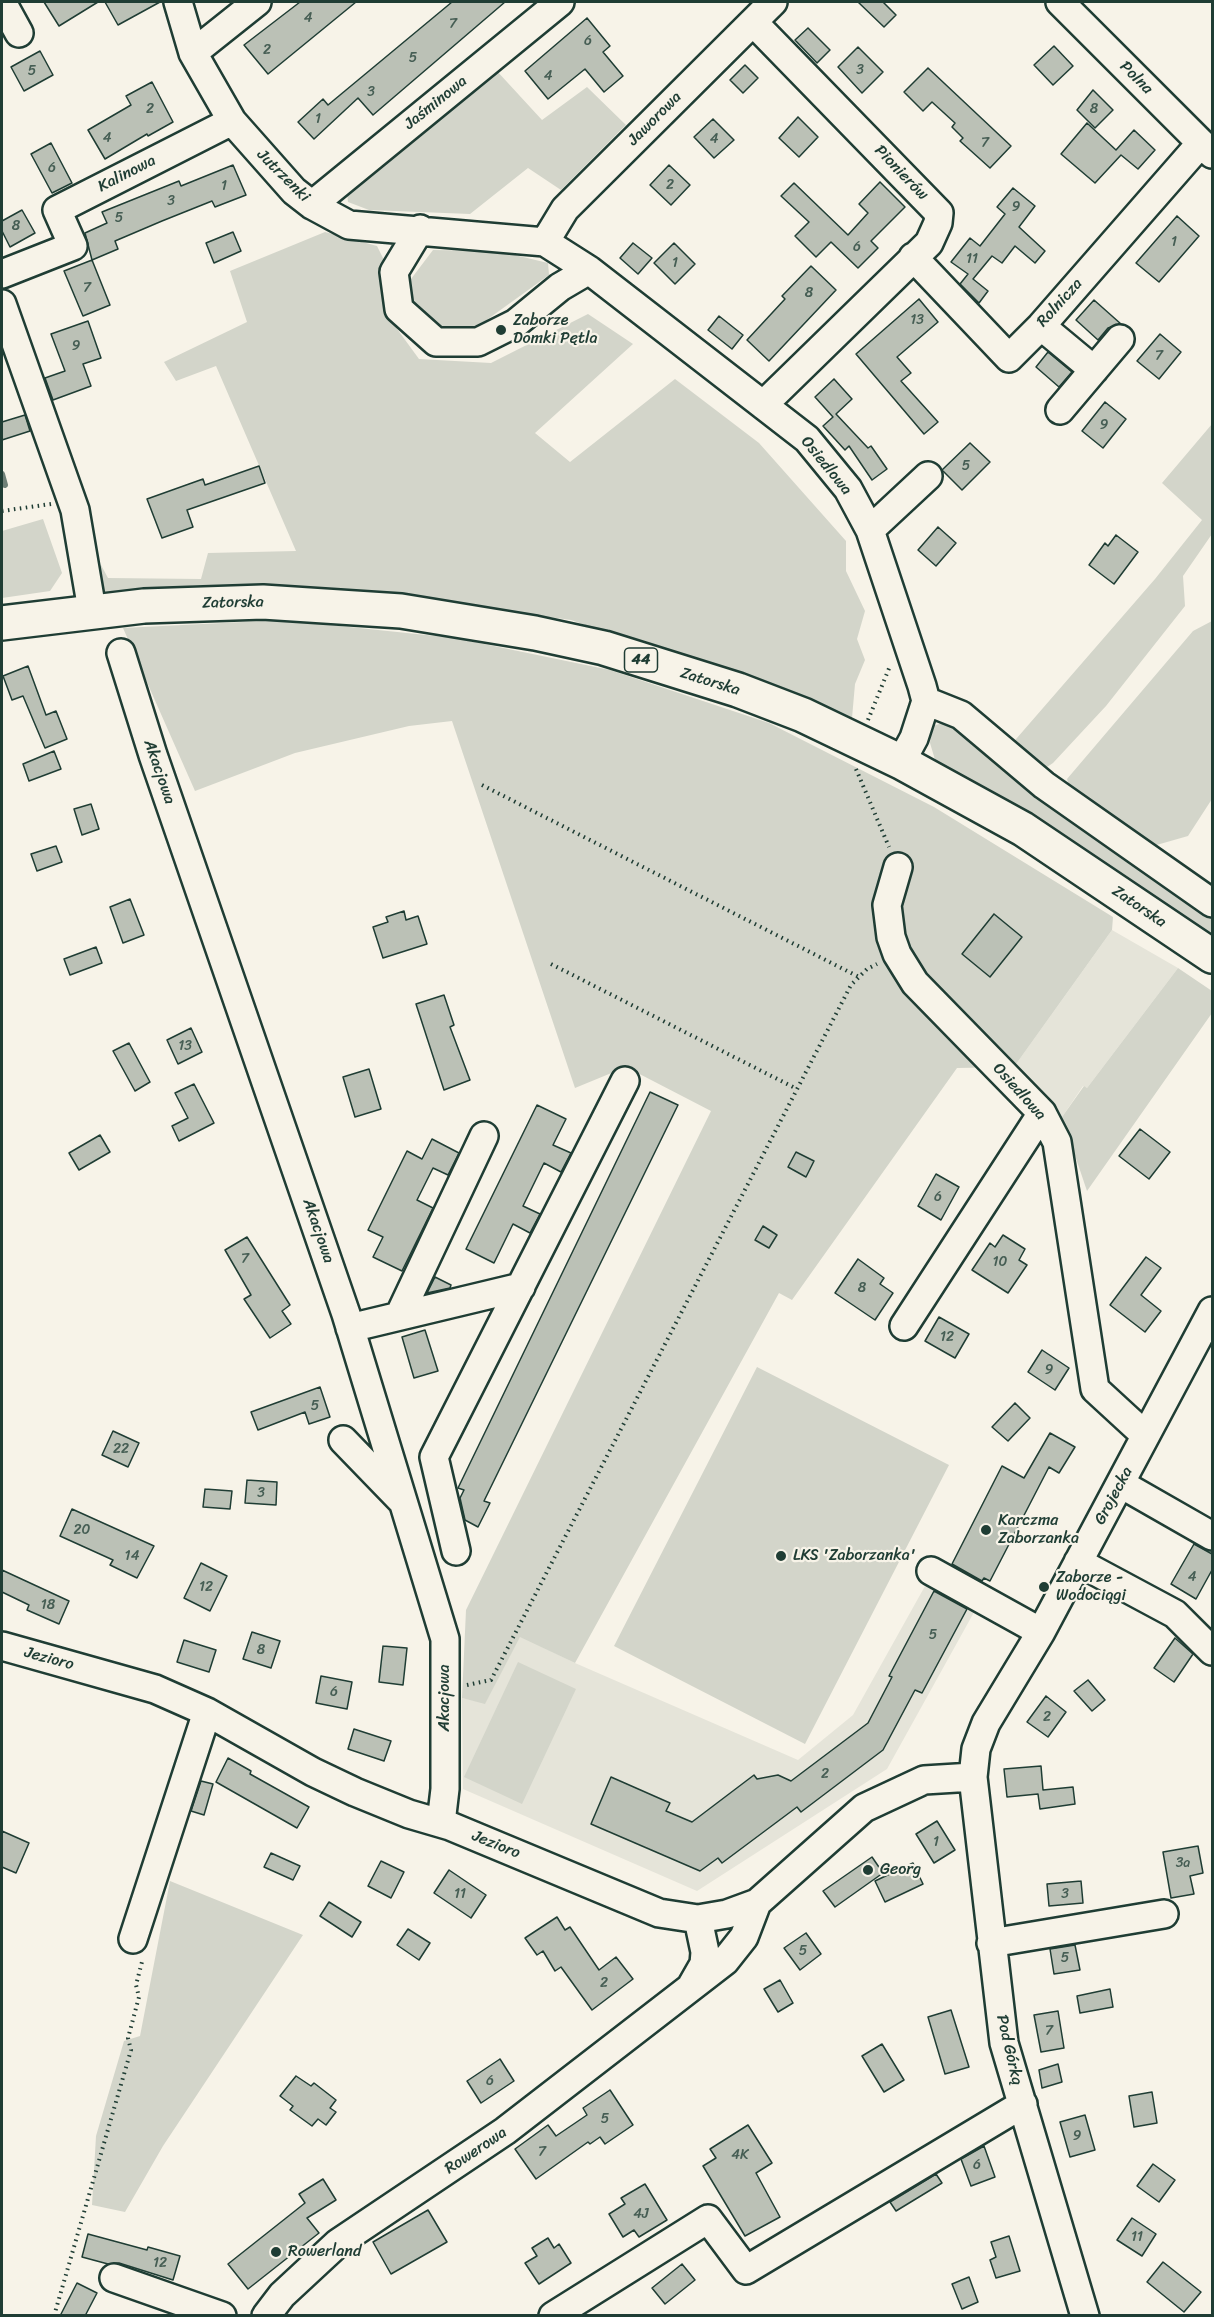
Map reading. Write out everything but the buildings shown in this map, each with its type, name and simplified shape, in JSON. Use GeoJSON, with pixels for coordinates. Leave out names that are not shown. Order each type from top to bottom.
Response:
{"type":"FeatureCollection","features":[{"type":"Feature","properties":{"kind":"main road","name":"Zatorska"},"geometry":{"type":"LineString","coordinates":[[2,623],[92,610],[263,602],[401,611],[535,633],[604,648],[738,690],[803,715],[901,762],[1023,829],[1212,956]]}},
{"type":"Feature","properties":{"kind":"street"},"geometry":{"type":"LineString","coordinates":[[2,2],[19,33]]}},
{"type":"Feature","properties":{"kind":"street","name":"Jutrzenki"},"geometry":{"type":"LineString","coordinates":[[178,2],[193,53],[232,121],[294,191],[312,205],[349,225],[420,229],[545,242]]}},
{"type":"Feature","properties":{"kind":"street"},"geometry":{"type":"LineString","coordinates":[[193,53],[257,2]]}},
{"type":"Feature","properties":{"kind":"street","name":"Jaśminowa"},"geometry":{"type":"LineString","coordinates":[[312,205],[560,2]]}},
{"type":"Feature","properties":{"kind":"street","name":"Jaworowa"},"geometry":{"type":"LineString","coordinates":[[545,242],[565,208],[773,2]]}},
{"type":"Feature","properties":{"kind":"street","name":"Polna"},"geometry":{"type":"LineString","coordinates":[[1060,2],[1207,149]]}},
{"type":"Feature","properties":{"kind":"street","name":"Pionierów"},"geometry":{"type":"LineString","coordinates":[[753,22],[939,213],[938,223],[930,243],[763,405]]}},
{"type":"Feature","properties":{"kind":"street","name":"Kalinowa"},"geometry":{"type":"LineString","coordinates":[[2,274],[73,246],[57,210],[232,121]]}},
{"type":"Feature","properties":{"kind":"street","name":"Rolnicza"},"geometry":{"type":"LineString","coordinates":[[913,257],[1009,358],[1207,149]]}},
{"type":"Feature","properties":{"kind":"street"},"geometry":{"type":"LineString","coordinates":[[420,229],[394,272],[399,309],[436,342],[478,342],[516,323],[560,286],[589,270]]}},
{"type":"Feature","properties":{"kind":"street","name":"Osiedlowa"},"geometry":{"type":"LineString","coordinates":[[545,242],[589,270],[807,439],[848,489],[870,530],[926,701]]}},
{"type":"Feature","properties":{"kind":"street"},"geometry":{"type":"LineString","coordinates":[[2,304],[72,502],[92,610]]}},
{"type":"Feature","properties":{"kind":"street"},"geometry":{"type":"LineString","coordinates":[[1041,326],[1094,370]]}},
{"type":"Feature","properties":{"kind":"street"},"geometry":{"type":"LineString","coordinates":[[1059,410],[1120,339]]}},
{"type":"Feature","properties":{"kind":"street"},"geometry":{"type":"LineString","coordinates":[[870,530],[928,476]]}},
{"type":"Feature","properties":{"kind":"street","name":"Akacjowa"},"geometry":{"type":"LineString","coordinates":[[122,653],[153,755],[350,1328],[446,1639],[445,1788],[441,1823]]}},
{"type":"Feature","properties":{"kind":"street"},"geometry":{"type":"LineString","coordinates":[[901,762],[914,738],[926,701],[961,715],[1044,785],[1212,903]]}},
{"type":"Feature","properties":{"kind":"street","name":"Osiedlowa"},"geometry":{"type":"LineString","coordinates":[[898,867],[887,905],[891,938],[897,954],[915,983],[1042,1113],[1057,1142],[1095,1389],[1145,1436]]}},
{"type":"Feature","properties":{"kind":"street"},"geometry":{"type":"LineString","coordinates":[[456,1551],[434,1457],[626,1081]]}},
{"type":"Feature","properties":{"kind":"street"},"geometry":{"type":"LineString","coordinates":[[904,1326],[1042,1113]]}},
{"type":"Feature","properties":{"kind":"street"},"geometry":{"type":"LineString","coordinates":[[399,1316],[484,1136]]}},
{"type":"Feature","properties":{"kind":"street"},"geometry":{"type":"LineString","coordinates":[[350,1328],[521,1287]]}},
{"type":"Feature","properties":{"kind":"street","name":"Grojecka"},"geometry":{"type":"LineString","coordinates":[[973,1777],[976,1749],[986,1723],[1041,1632],[1212,1311]]}},
{"type":"Feature","properties":{"kind":"street"},"geometry":{"type":"LineString","coordinates":[[343,1440],[405,1505]]}},
{"type":"Feature","properties":{"kind":"street"},"geometry":{"type":"LineString","coordinates":[[1121,1484],[1212,1536]]}},
{"type":"Feature","properties":{"kind":"street"},"geometry":{"type":"LineString","coordinates":[[1078,1562],[1175,1614],[1212,1651]]}},
{"type":"Feature","properties":{"kind":"street"},"geometry":{"type":"LineString","coordinates":[[931,1571],[1041,1632]]}},
{"type":"Feature","properties":{"kind":"street","name":"Jezioro"},"geometry":{"type":"LineString","coordinates":[[2,1646],[155,1689],[207,1712],[334,1782],[409,1814],[441,1823],[659,1913],[698,1919],[727,1914],[757,1903],[864,1808],[924,1780],[973,1777]]}},
{"type":"Feature","properties":{"kind":"street"},"geometry":{"type":"LineString","coordinates":[[139,1945],[207,1712]]}},
{"type":"Feature","properties":{"kind":"street","name":"Pod Górką"},"geometry":{"type":"LineString","coordinates":[[973,1777],[1004,2043],[1085,2316]]}},
{"type":"Feature","properties":{"kind":"street","name":"Rowerowa"},"geometry":{"type":"LineString","coordinates":[[266,2316],[282,2295],[338,2243],[505,2131],[725,1961],[744,1937],[757,1903]]}},
{"type":"Feature","properties":{"kind":"street"},"geometry":{"type":"LineString","coordinates":[[991,1943],[1164,1914]]}},
{"type":"Feature","properties":{"kind":"street","name":"Rowerowa"},"geometry":{"type":"LineString","coordinates":[[690,1988],[704,1964],[705,1952],[698,1919]]}},
{"type":"Feature","properties":{"kind":"street"},"geometry":{"type":"LineString","coordinates":[[554,2316],[708,2219],[746,2270],[1023,2104]]}},
{"type":"Feature","properties":{"kind":"street"},"geometry":{"type":"LineString","coordinates":[[114,2278],[222,2316]]}},
{"type":"Feature","properties":{"kind":"path"},"geometry":{"type":"LineString","coordinates":[[2,511],[72,502]]}},
{"type":"Feature","properties":{"kind":"path"},"geometry":{"type":"LineString","coordinates":[[863,729],[891,665]]}},
{"type":"Feature","properties":{"kind":"path"},"geometry":{"type":"LineString","coordinates":[[852,759],[898,867]]}},
{"type":"Feature","properties":{"kind":"path"},"geometry":{"type":"LineString","coordinates":[[482,785],[859,977]]}},
{"type":"Feature","properties":{"kind":"path"},"geometry":{"type":"LineString","coordinates":[[445,1686],[491,1680],[850,985],[867,969],[897,954]]}},
{"type":"Feature","properties":{"kind":"path"},"geometry":{"type":"LineString","coordinates":[[551,964],[797,1089]]}},
{"type":"Feature","properties":{"kind":"path"},"geometry":{"type":"LineString","coordinates":[[54,2316],[131,2050],[128,2038],[139,1997],[136,1985],[139,1945]]}},
{"type":"Feature","properties":{"kind":"shaded area"},"geometry":{"type":"Polygon","coordinates":[[[496,70],[542,120],[587,87],[626,125],[561,190],[528,168],[470,214],[369,210],[348,202],[347,193],[496,70]]]}},
{"type":"Feature","properties":{"kind":"shaded area"},"geometry":{"type":"Polygon","coordinates":[[[325,232],[377,246],[384,260],[384,311],[419,359],[491,363],[588,314],[633,344],[535,433],[570,462],[675,379],[759,443],[846,541],[846,571],[865,611],[857,639],[865,660],[855,684],[852,718],[571,620],[335,588],[201,585],[104,593],[96,569],[101,565],[108,578],[201,579],[208,553],[296,551],[216,366],[176,381],[164,362],[247,322],[230,271],[325,232]]]}},
{"type":"Feature","properties":{"kind":"shaded area"},"geometry":{"type":"Polygon","coordinates":[[[433,250],[498,251],[548,263],[549,275],[481,324],[450,332],[424,326],[409,311],[411,279],[433,250]]]}},
{"type":"Feature","properties":{"kind":"shaded area"},"geometry":{"type":"Polygon","coordinates":[[[1212,424],[1212,534],[1183,576],[1185,606],[1106,706],[1053,763],[1044,769],[1010,746],[1155,579],[1202,520],[1162,483],[1212,424]]]}},
{"type":"Feature","properties":{"kind":"shaded area"},"geometry":{"type":"Polygon","coordinates":[[[43,519],[62,573],[50,591],[2,598],[2,531],[43,519]]]}},
{"type":"Feature","properties":{"kind":"shaded area"},"geometry":{"type":"Polygon","coordinates":[[[282,620],[455,638],[610,670],[769,723],[934,807],[1113,917],[1112,930],[1014,1067],[957,1068],[792,1300],[779,1293],[575,1663],[520,1637],[485,1704],[462,1698],[466,1610],[711,1111],[626,1067],[575,1088],[452,721],[409,726],[295,753],[195,791],[123,628],[282,620]]]}},
{"type":"Feature","properties":{"kind":"shaded area"},"geometry":{"type":"Polygon","coordinates":[[[1212,621],[1212,799],[1188,836],[1153,846],[1071,792],[1067,779],[1193,631],[1212,621]]]}},
{"type":"Feature","properties":{"kind":"shaded area"},"geometry":{"type":"Polygon","coordinates":[[[950,721],[1212,911],[1212,938],[1039,822],[936,763],[930,743],[932,726],[950,721]]]}},
{"type":"Feature","properties":{"kind":"shaded area"},"geometry":{"type":"Polygon","coordinates":[[[1112,930],[1178,968],[1087,1088],[1083,1086],[1062,1117],[1014,1067],[1112,930]]]}},
{"type":"Feature","properties":{"kind":"shaded area"},"geometry":{"type":"Polygon","coordinates":[[[1178,968],[1212,991],[1212,1013],[1087,1191],[1062,1117],[1084,1086],[1087,1088],[1178,968]]]}},
{"type":"Feature","properties":{"kind":"shaded area","name":"LKS 'Zaborzanka'"},"geometry":{"type":"Polygon","coordinates":[[[757,1367],[949,1465],[805,1744],[614,1646],[757,1367]]]}},
{"type":"Feature","properties":{"kind":"shaded area"},"geometry":{"type":"Polygon","coordinates":[[[939,1561],[988,1587],[887,1769],[697,1891],[463,1789],[462,1698],[485,1703],[520,1636],[575,1663],[798,1760],[853,1715],[939,1561]]]}},
{"type":"Feature","properties":{"kind":"shaded area"},"geometry":{"type":"Polygon","coordinates":[[[518,1662],[576,1689],[522,1804],[464,1777],[518,1662]]]}},
{"type":"Feature","properties":{"kind":"shaded area"},"geometry":{"type":"Polygon","coordinates":[[[170,1881],[303,1935],[163,2146],[125,2212],[92,2205],[96,2136],[124,2041],[140,2036],[170,1881]]]}},
{"type":"Feature","properties":{"kind":"waterway"},"geometry":{"type":"LineString","coordinates":[[2,474],[5,485]]}},
{"type":"Feature","properties":{"kind":"place","name":"Zaborze Domki Pętla"},"geometry":{"type":"Point","coordinates":[501,330]}},
{"type":"Feature","properties":{"kind":"place","name":"Karczma Zaborzanka"},"geometry":{"type":"Point","coordinates":[986,1530]}},
{"type":"Feature","properties":{"kind":"place","name":"LKS 'Zaborzanka'"},"geometry":{"type":"Point","coordinates":[781,1556]}},
{"type":"Feature","properties":{"kind":"place","name":"Zaborze - Wodociągi"},"geometry":{"type":"Point","coordinates":[1044,1587]}},
{"type":"Feature","properties":{"kind":"place","name":"Georg"},"geometry":{"type":"Point","coordinates":[868,1870]}},
{"type":"Feature","properties":{"kind":"place","name":"Rowerland"},"geometry":{"type":"Point","coordinates":[276,2252]}}]}
